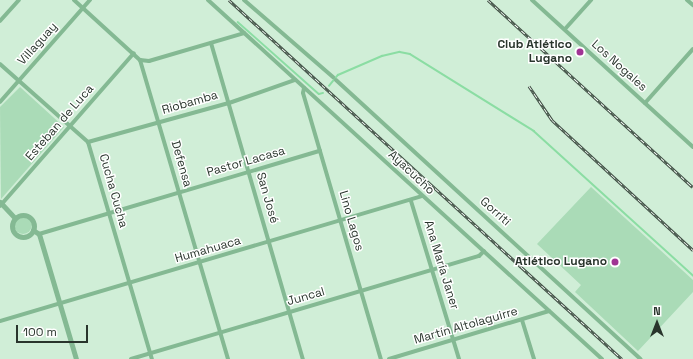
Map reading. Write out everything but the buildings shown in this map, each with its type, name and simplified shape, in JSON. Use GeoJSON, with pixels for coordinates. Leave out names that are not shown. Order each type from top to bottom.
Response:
{"type":"FeatureCollection","features":[{"type":"Feature","properties":{"kind":"street"},"geometry":{"type":"LineString","coordinates":[[0,22],[19,0]]}},
{"type":"Feature","properties":{"kind":"street","name":"Defensa"},"geometry":{"type":"LineString","coordinates":[[74,0],[140,60],[228,359]]}},
{"type":"Feature","properties":{"kind":"street","name":"Villaguay"},"geometry":{"type":"LineString","coordinates":[[0,102],[90,0]]}},
{"type":"Feature","properties":{"kind":"street","name":"Ayacucho"},"geometry":{"type":"LineString","coordinates":[[208,0],[421,196],[484,251],[602,359]]}},
{"type":"Feature","properties":{"kind":"street","name":"Gorriti"},"geometry":{"type":"LineString","coordinates":[[244,0],[335,79],[641,359]]}},
{"type":"Feature","properties":{"kind":"street","name":"Los Nogales"},"geometry":{"type":"LineString","coordinates":[[532,0],[693,147]]}},
{"type":"Feature","properties":{"kind":"street"},"geometry":{"type":"LineString","coordinates":[[565,29],[591,0]]}},
{"type":"Feature","properties":{"kind":"street"},"geometry":{"type":"LineString","coordinates":[[687,0],[693,5]]}},
{"type":"Feature","properties":{"kind":"street"},"geometry":{"type":"LineString","coordinates":[[140,60],[149,61],[244,33]]}},
{"type":"Feature","properties":{"kind":"street","name":"San José"},"geometry":{"type":"LineString","coordinates":[[210,44],[250,172],[303,359]]}},
{"type":"Feature","properties":{"kind":"street"},"geometry":{"type":"LineString","coordinates":[[645,103],[693,49]]}},
{"type":"Feature","properties":{"kind":"street","name":"Esteban de Luca"},"geometry":{"type":"LineString","coordinates":[[1,204],[134,53]]}},
{"type":"Feature","properties":{"kind":"street","name":"Cucha Cucha"},"geometry":{"type":"LineString","coordinates":[[0,64],[88,142],[128,284],[152,359]]}},
{"type":"Feature","properties":{"kind":"street","name":"Riobamba"},"geometry":{"type":"LineString","coordinates":[[88,142],[229,103],[295,80]]}},
{"type":"Feature","properties":{"kind":"street","name":"Lino Lagos"},"geometry":{"type":"LineString","coordinates":[[304,88],[303,93],[381,359]]}},
{"type":"Feature","properties":{"kind":"street","name":"Pastor Lacasa"},"geometry":{"type":"LineString","coordinates":[[39,234],[320,151]]}},
{"type":"Feature","properties":{"kind":"street","name":"Humahuaca"},"geometry":{"type":"LineString","coordinates":[[0,321],[411,201],[421,196]]}},
{"type":"Feature","properties":{"kind":"street","name":"Ana María Janer"},"geometry":{"type":"LineString","coordinates":[[411,201],[459,359]]}},
{"type":"Feature","properties":{"kind":"street"},"geometry":{"type":"LineString","coordinates":[[1,204],[15,218]]}},
{"type":"Feature","properties":{"kind":"street"},"geometry":{"type":"LineString","coordinates":[[23,215],[30,217],[34,223],[33,230],[25,236],[18,235],[12,227],[15,218],[23,215]]}},
{"type":"Feature","properties":{"kind":"street"},"geometry":{"type":"LineString","coordinates":[[33,230],[39,234],[76,359]]}},
{"type":"Feature","properties":{"kind":"street","name":"Juncal"},"geometry":{"type":"LineString","coordinates":[[131,359],[479,256],[484,251]]}},
{"type":"Feature","properties":{"kind":"street","name":"Martín Altolaguirre"},"geometry":{"type":"LineString","coordinates":[[389,359],[549,311]]}},
{"type":"Feature","properties":{"kind":"street"},"geometry":{"type":"LineString","coordinates":[[522,320],[534,359]]}},
{"type":"Feature","properties":{"kind":"green space"},"geometry":{"type":"Polygon","coordinates":[[[20,87],[64,127],[1,199],[0,107],[20,87]]]}},
{"type":"Feature","properties":{"kind":"green space","name":"Atlético Lugano"},"geometry":{"type":"Polygon","coordinates":[[[591,187],[693,280],[693,292],[638,351],[575,292],[581,285],[537,244],[591,187]]]}},
{"type":"Feature","properties":{"kind":"green space"},"geometry":{"type":"Polygon","coordinates":[[[23,216],[29,219],[32,225],[29,231],[23,234],[17,231],[14,225],[17,219],[23,216]]]}},
{"type":"Feature","properties":{"kind":"waterway"},"geometry":{"type":"LineString","coordinates":[[238,22],[319,94],[323,93]]}},
{"type":"Feature","properties":{"kind":"waterway"},"geometry":{"type":"LineString","coordinates":[[329,86],[338,75],[382,56],[400,52],[410,54],[534,131],[693,275]]}},
{"type":"Feature","properties":{"kind":"railway"},"geometry":{"type":"LineString","coordinates":[[229,0],[622,359]]}},
{"type":"Feature","properties":{"kind":"railway"},"geometry":{"type":"LineString","coordinates":[[488,0],[693,187]]}},
{"type":"Feature","properties":{"kind":"railway"},"geometry":{"type":"LineString","coordinates":[[529,86],[552,120],[693,250]]}},
{"type":"Feature","properties":{"kind":"place","name":"Club Atlético Lugano"},"geometry":{"type":"Point","coordinates":[580,52]}},
{"type":"Feature","properties":{"kind":"place","name":"Atlético Lugano"},"geometry":{"type":"Point","coordinates":[615,262]}}]}
